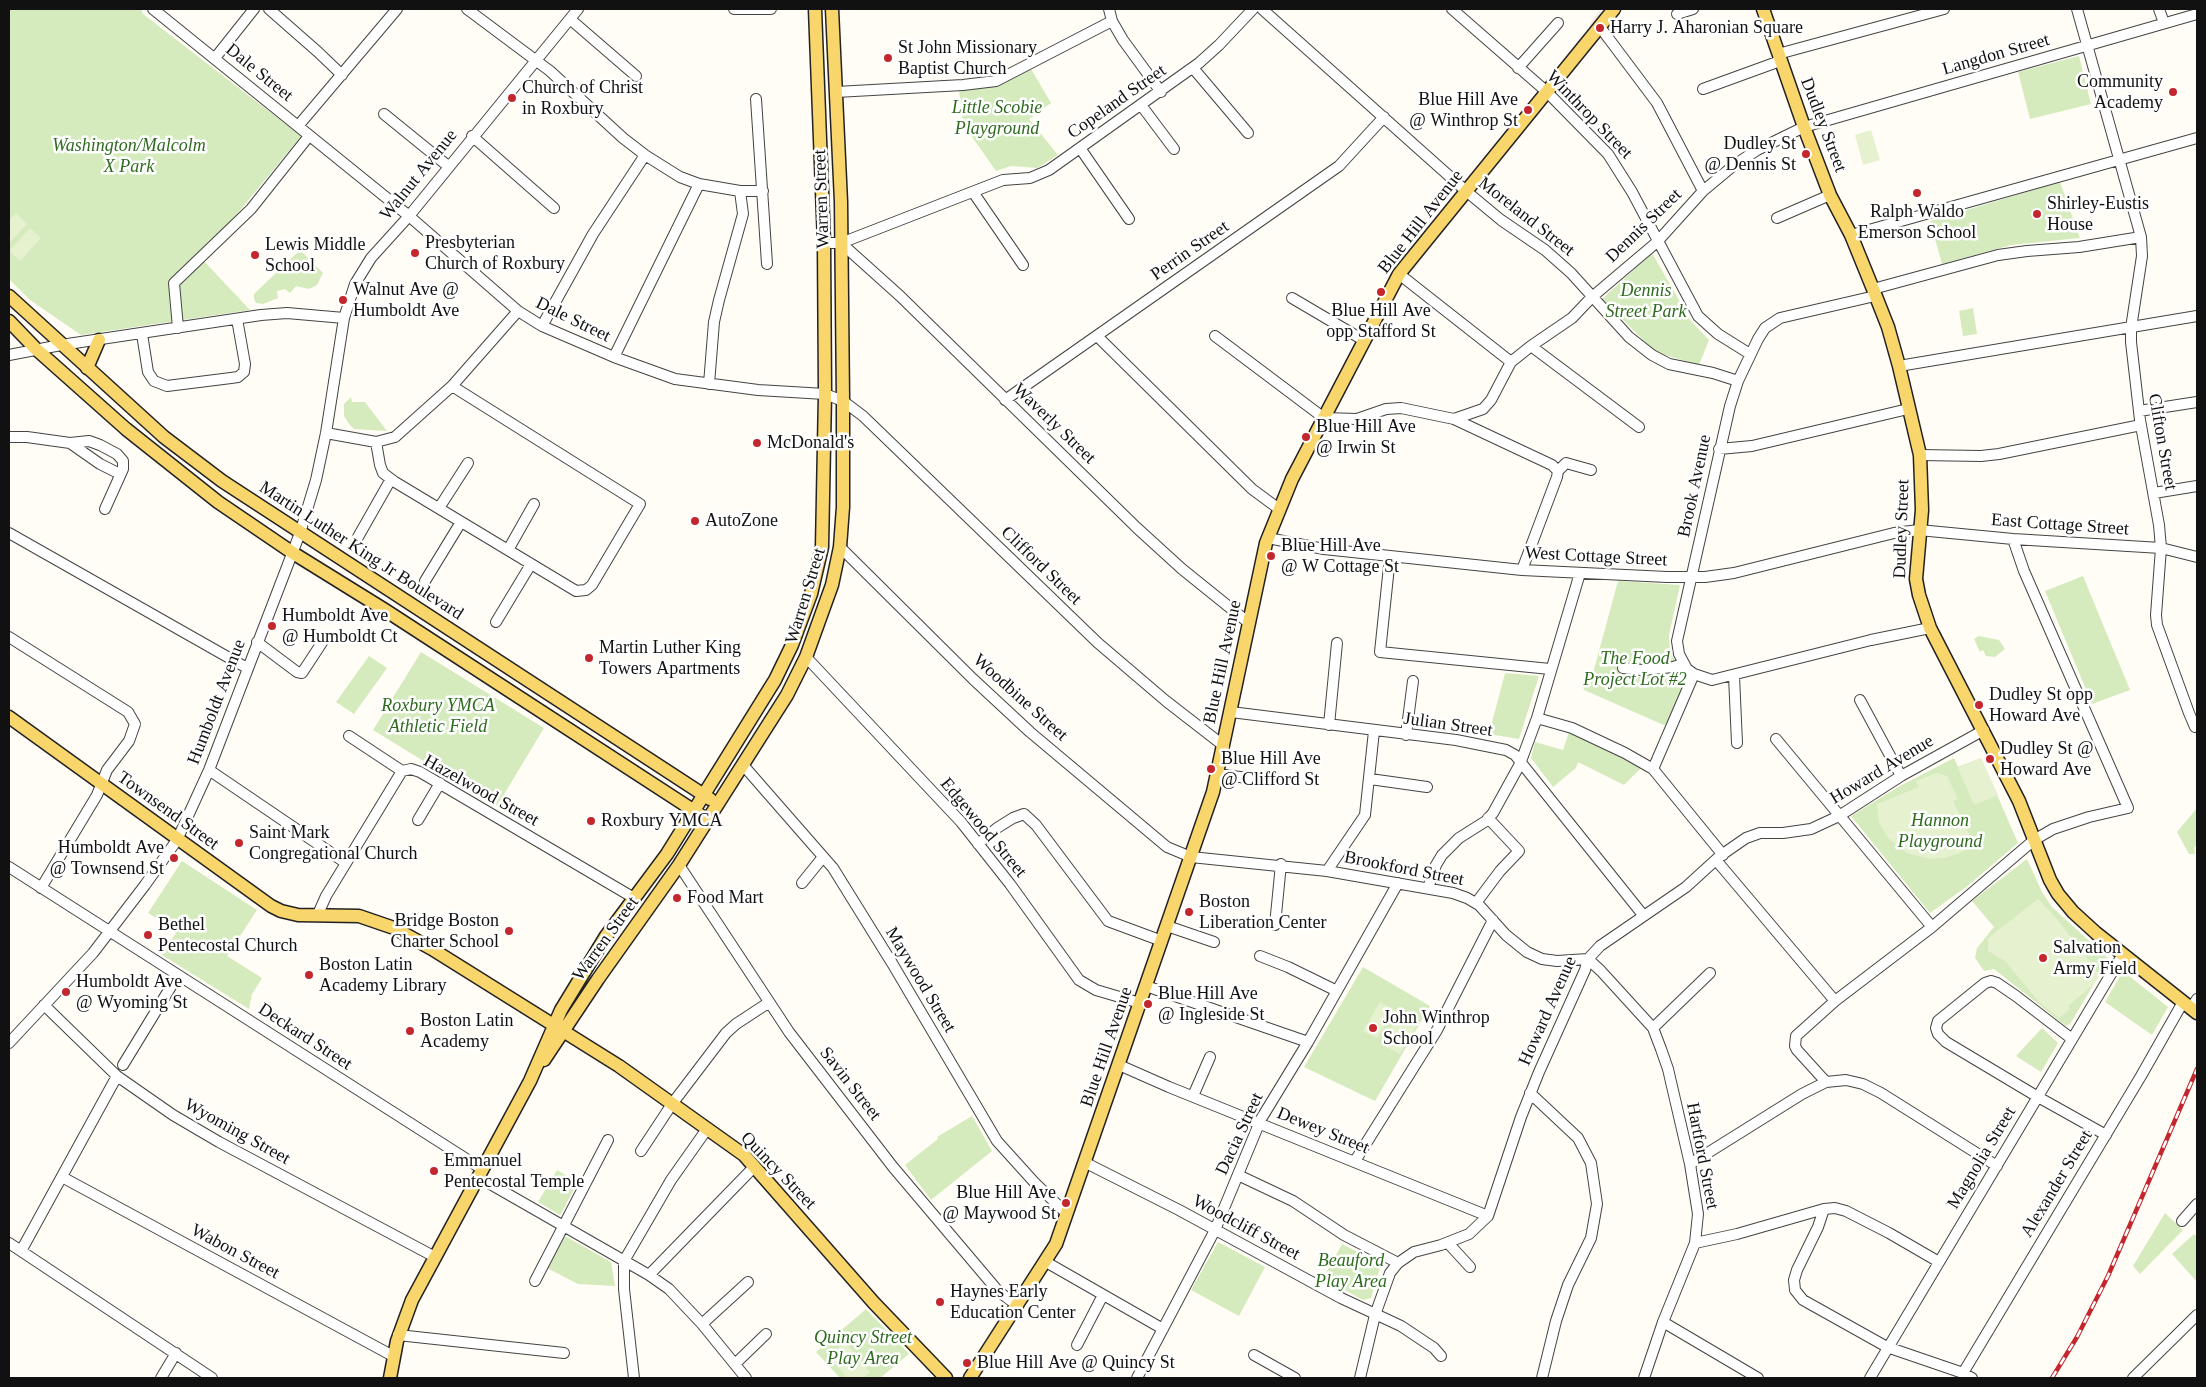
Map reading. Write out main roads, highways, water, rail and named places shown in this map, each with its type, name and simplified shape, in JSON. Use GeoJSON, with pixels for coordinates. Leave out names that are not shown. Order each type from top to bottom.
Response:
{"type":"FeatureCollection","features":[{"type":"Feature","properties":{"kind":"main road","name":"Warren Street"},"geometry":{"type":"LineString","coordinates":[[390,1378],[398,1335],[412,1300],[559,1029],[598,947],[658,866],[775,680],[796,637],[811,594],[822,547],[825,394],[824,243],[815,9]]}},
{"type":"Feature","properties":{"kind":"main road","name":"Warren Street"},"geometry":{"type":"LineString","coordinates":[[559,1029],[598,979],[679,865],[787,695],[806,657],[827,599],[840,547],[843,507],[841,243],[832,9]]}},
{"type":"Feature","properties":{"kind":"main road","name":"Dudley Street"},"geometry":{"type":"LineString","coordinates":[[1763,9],[1804,127],[1830,195],[1851,235],[1888,327],[1899,366],[1920,455],[1922,487],[1916,579],[1919,595],[1930,628],[1984,730],[2018,800],[2050,880],[2058,894],[2073,912],[2123,954],[2192,1006]]}},
{"type":"Feature","properties":{"kind":"main road","name":"Blue Hill Avenue"},"geometry":{"type":"LineString","coordinates":[[970,1378],[1018,1306],[1056,1244],[1191,857],[1217,774],[1268,538],[1292,479],[1399,274],[1600,27],[1610,10]]}},
{"type":"Feature","properties":{"kind":"main road","name":"Martin Luther King Jr Boulevard"},"geometry":{"type":"LineString","coordinates":[[9,296],[164,437],[222,481],[717,804]]}},
{"type":"Feature","properties":{"kind":"main road","name":"Martin Luther King Jr Boulevard"},"geometry":{"type":"LineString","coordinates":[[9,321],[36,349],[153,451],[218,502],[293,553],[385,610],[707,820]]}},
{"type":"Feature","properties":{"kind":"main road"},"geometry":{"type":"LineString","coordinates":[[87,368],[99,340]]}},
{"type":"Feature","properties":{"kind":"main road","name":"Townsend Street"},"geometry":{"type":"LineString","coordinates":[[9,717],[270,906],[298,915],[359,916],[394,928],[432,948],[559,1029]]}},
{"type":"Feature","properties":{"kind":"main road","name":"Quincy Street"},"geometry":{"type":"LineString","coordinates":[[559,1029],[615,1063],[740,1152],[874,1303],[946,1378]]}},
{"type":"Feature","properties":{"kind":"railway"},"geometry":{"type":"LineString","coordinates":[[2052,1378],[2077,1337],[2108,1276],[2197,1069]]}},
{"type":"Feature","properties":{"kind":"place","name":"Harry J. Aharonian Square"},"geometry":{"type":"Point","coordinates":[1600,28]}},
{"type":"Feature","properties":{"kind":"place","name":"St John Missionary Baptist Church"},"geometry":{"type":"Point","coordinates":[888,58]}},
{"type":"Feature","properties":{"kind":"place","name":"Community Academy"},"geometry":{"type":"Point","coordinates":[2173,92]}},
{"type":"Feature","properties":{"kind":"place","name":"Church of Christ in Roxbury"},"geometry":{"type":"Point","coordinates":[512,98]}},
{"type":"Feature","properties":{"kind":"place","name":"Blue Hill Ave @ Winthrop St"},"geometry":{"type":"Point","coordinates":[1528,110]}},
{"type":"Feature","properties":{"kind":"place","name":"Dudley St @ Dennis St"},"geometry":{"type":"Point","coordinates":[1806,154]}},
{"type":"Feature","properties":{"kind":"place","name":"Ralph Waldo Emerson School"},"geometry":{"type":"Point","coordinates":[1917,193]}},
{"type":"Feature","properties":{"kind":"place","name":"Shirley-Eustis House"},"geometry":{"type":"Point","coordinates":[2037,214]}},
{"type":"Feature","properties":{"kind":"place","name":"Presbyterian Church of Roxbury"},"geometry":{"type":"Point","coordinates":[415,253]}},
{"type":"Feature","properties":{"kind":"place","name":"Lewis Middle School"},"geometry":{"type":"Point","coordinates":[255,255]}},
{"type":"Feature","properties":{"kind":"place","name":"Blue Hill Ave opp Stafford St"},"geometry":{"type":"Point","coordinates":[1381,292]}},
{"type":"Feature","properties":{"kind":"place","name":"Walnut Ave @ Humboldt Ave"},"geometry":{"type":"Point","coordinates":[343,300]}},
{"type":"Feature","properties":{"kind":"place","name":"Blue Hill Ave @ Irwin St"},"geometry":{"type":"Point","coordinates":[1306,437]}},
{"type":"Feature","properties":{"kind":"place","name":"McDonald's"},"geometry":{"type":"Point","coordinates":[757,443]}},
{"type":"Feature","properties":{"kind":"place","name":"AutoZone"},"geometry":{"type":"Point","coordinates":[695,521]}},
{"type":"Feature","properties":{"kind":"place","name":"Blue Hill Ave @ W Cottage St"},"geometry":{"type":"Point","coordinates":[1271,556]}},
{"type":"Feature","properties":{"kind":"place","name":"Humboldt Ave @ Humboldt Ct"},"geometry":{"type":"Point","coordinates":[272,626]}},
{"type":"Feature","properties":{"kind":"place","name":"Martin Luther King Towers Apartments"},"geometry":{"type":"Point","coordinates":[589,658]}},
{"type":"Feature","properties":{"kind":"place","name":"Dudley St opp Howard Ave"},"geometry":{"type":"Point","coordinates":[1979,705]}},
{"type":"Feature","properties":{"kind":"place","name":"Dudley St @ Howard Ave"},"geometry":{"type":"Point","coordinates":[1990,759]}},
{"type":"Feature","properties":{"kind":"place","name":"Blue Hill Ave @ Clifford St"},"geometry":{"type":"Point","coordinates":[1211,769]}},
{"type":"Feature","properties":{"kind":"place","name":"Roxbury YMCA"},"geometry":{"type":"Point","coordinates":[591,821]}},
{"type":"Feature","properties":{"kind":"place","name":"Saint Mark Congregational Church"},"geometry":{"type":"Point","coordinates":[239,843]}},
{"type":"Feature","properties":{"kind":"place","name":"Humboldt Ave @ Townsend St"},"geometry":{"type":"Point","coordinates":[174,858]}},
{"type":"Feature","properties":{"kind":"place","name":"Food Mart"},"geometry":{"type":"Point","coordinates":[677,898]}},
{"type":"Feature","properties":{"kind":"place","name":"Boston Liberation Center"},"geometry":{"type":"Point","coordinates":[1189,912]}},
{"type":"Feature","properties":{"kind":"place","name":"Bridge Boston Charter School"},"geometry":{"type":"Point","coordinates":[509,931]}},
{"type":"Feature","properties":{"kind":"place","name":"Bethel Pentecostal Church"},"geometry":{"type":"Point","coordinates":[148,935]}},
{"type":"Feature","properties":{"kind":"place","name":"Salvation Army Field"},"geometry":{"type":"Point","coordinates":[2043,958]}},
{"type":"Feature","properties":{"kind":"place","name":"Boston Latin Academy Library"},"geometry":{"type":"Point","coordinates":[309,975]}},
{"type":"Feature","properties":{"kind":"place","name":"Humboldt Ave @ Wyoming St"},"geometry":{"type":"Point","coordinates":[66,992]}},
{"type":"Feature","properties":{"kind":"place","name":"Blue Hill Ave @ Ingleside St"},"geometry":{"type":"Point","coordinates":[1148,1004]}},
{"type":"Feature","properties":{"kind":"place","name":"John Winthrop School"},"geometry":{"type":"Point","coordinates":[1373,1028]}},
{"type":"Feature","properties":{"kind":"place","name":"Boston Latin Academy"},"geometry":{"type":"Point","coordinates":[410,1031]}},
{"type":"Feature","properties":{"kind":"place","name":"Emmanuel Pentecostal Temple"},"geometry":{"type":"Point","coordinates":[434,1171]}},
{"type":"Feature","properties":{"kind":"place","name":"Blue Hill Ave @ Maywood St"},"geometry":{"type":"Point","coordinates":[1066,1203]}},
{"type":"Feature","properties":{"kind":"place","name":"Haynes Early Education Center"},"geometry":{"type":"Point","coordinates":[940,1302]}},
{"type":"Feature","properties":{"kind":"place","name":"Blue Hill Ave @ Quincy St"},"geometry":{"type":"Point","coordinates":[967,1363]}},
{"type":"Feature","properties":{"kind":"park label","name":"Little Scobie Playground"},"geometry":{"type":"Point","coordinates":[997,118]}},
{"type":"Feature","properties":{"kind":"park label","name":"Washington/Malcolm X Park"},"geometry":{"type":"Point","coordinates":[129,156]}},
{"type":"Feature","properties":{"kind":"park label","name":"Dennis Street Park"},"geometry":{"type":"Point","coordinates":[1646,301]}},
{"type":"Feature","properties":{"kind":"park label","name":"The Food Project Lot #2"},"geometry":{"type":"Point","coordinates":[1635,670]}},
{"type":"Feature","properties":{"kind":"park label","name":"Roxbury YMCA Athletic Field"},"geometry":{"type":"Point","coordinates":[438,716]}},
{"type":"Feature","properties":{"kind":"park label","name":"Hannon Playground"},"geometry":{"type":"Point","coordinates":[1940,831]}},
{"type":"Feature","properties":{"kind":"park label","name":"Beauford Play Area"},"geometry":{"type":"Point","coordinates":[1351,1271]}},
{"type":"Feature","properties":{"kind":"park label","name":"Quincy Street Play Area"},"geometry":{"type":"Point","coordinates":[863,1348]}}]}
